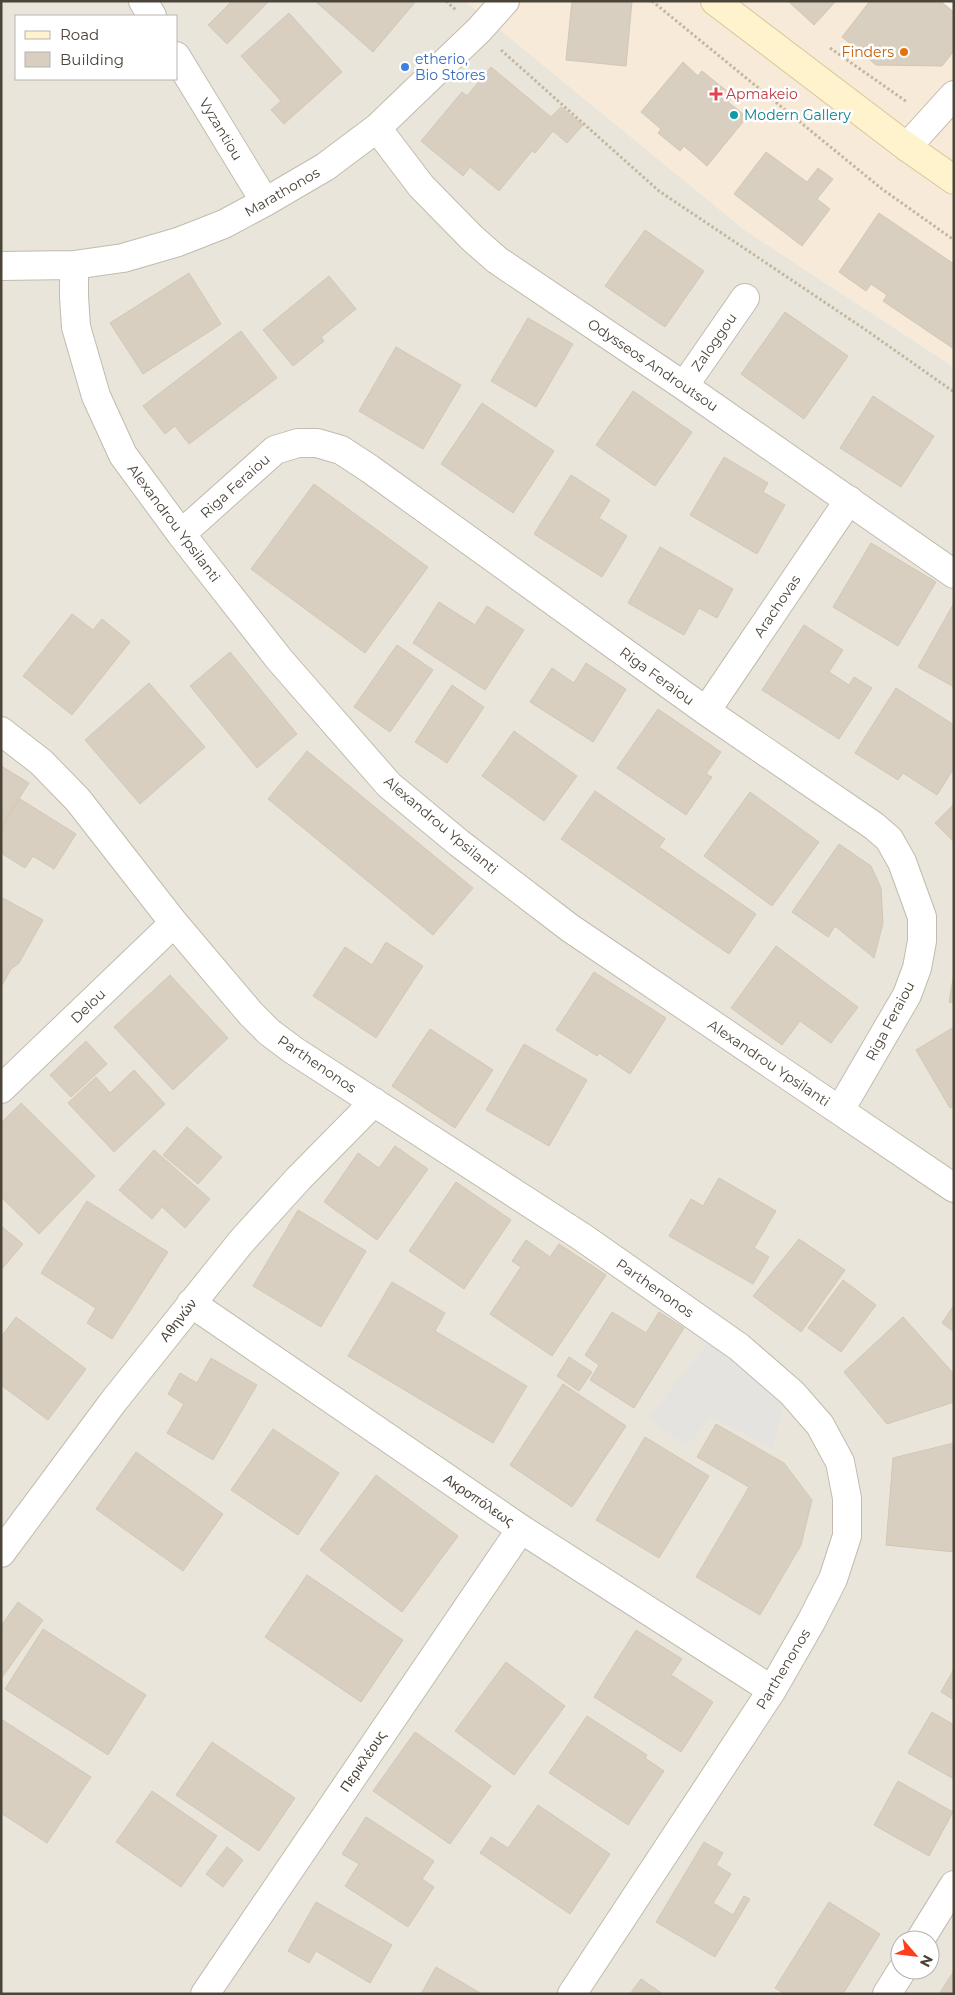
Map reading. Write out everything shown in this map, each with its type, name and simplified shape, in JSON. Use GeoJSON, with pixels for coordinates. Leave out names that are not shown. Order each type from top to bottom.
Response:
{"type":"FeatureCollection","features":[{"type":"Feature","properties":{"kind":"main road"},"geometry":{"type":"LineString","coordinates":[[716,1],[907,147],[954,180]]}},
{"type":"Feature","properties":{"kind":"street"},"geometry":{"type":"LineString","coordinates":[[143,1],[151,15]]}},
{"type":"Feature","properties":{"kind":"street","name":"Marathonos"},"geometry":{"type":"LineString","coordinates":[[1,266],[74,265],[123,258],[178,242],[224,224],[325,167],[377,128],[479,30],[506,1]]}},
{"type":"Feature","properties":{"kind":"street","name":"Vyzantiou"},"geometry":{"type":"LineString","coordinates":[[178,59],[265,202]]}},
{"type":"Feature","properties":{"kind":"street"},"geometry":{"type":"LineString","coordinates":[[907,147],[954,95]]}},
{"type":"Feature","properties":{"kind":"street","name":"Odysseos Androutsou"},"geometry":{"type":"LineString","coordinates":[[377,128],[421,186],[472,238],[491,254],[520,276],[684,386],[954,574]]}},
{"type":"Feature","properties":{"kind":"street","name":"Alexandrou Ypsilanti"},"geometry":{"type":"LineString","coordinates":[[74,265],[76,327],[96,396],[123,455],[181,534],[279,659],[389,785],[459,843],[570,928],[954,1188]]}},
{"type":"Feature","properties":{"kind":"street","name":"Zaloggou"},"geometry":{"type":"LineString","coordinates":[[684,386],[745,298]]}},
{"type":"Feature","properties":{"kind":"street","name":"Riga Feraiou"},"geometry":{"type":"LineString","coordinates":[[181,534],[275,450],[298,443],[317,443],[341,450],[706,711],[874,826],[889,839],[902,862],[915,894],[922,917],[922,941],[917,968],[906,995],[840,1110]]}},
{"type":"Feature","properties":{"kind":"street","name":"Arachovas"},"geometry":{"type":"LineString","coordinates":[[706,711],[849,500]]}},
{"type":"Feature","properties":{"kind":"street","name":"Parthenonos"},"geometry":{"type":"LineString","coordinates":[[1,731],[41,762],[78,800],[174,923],[269,1032],[293,1050],[582,1237],[739,1347],[792,1393],[820,1425],[840,1462],[848,1498],[847,1536],[832,1579],[772,1690],[572,1994]]}},
{"type":"Feature","properties":{"kind":"street","name":"Delou"},"geometry":{"type":"LineString","coordinates":[[1,1089],[174,923]]}},
{"type":"Feature","properties":{"kind":"street","name":"Αθηνών"},"geometry":{"type":"LineString","coordinates":[[1,1553],[113,1402],[241,1242],[293,1185],[374,1102]]}},
{"type":"Feature","properties":{"kind":"street","name":"Ακροπόλεως"},"geometry":{"type":"LineString","coordinates":[[191,1303],[521,1529],[772,1690]]}},
{"type":"Feature","properties":{"kind":"street","name":"Περικλέους"},"geometry":{"type":"LineString","coordinates":[[205,1994],[521,1529]]}},
{"type":"Feature","properties":{"kind":"street"},"geometry":{"type":"LineString","coordinates":[[926,1930],[954,1885]]}},
{"type":"Feature","properties":{"kind":"street"},"geometry":{"type":"LineString","coordinates":[[887,1994],[896,1980]]}},
{"type":"Feature","properties":{"kind":"path"},"geometry":{"type":"LineString","coordinates":[[446,1],[659,191],[863,328],[954,392]]}},
{"type":"Feature","properties":{"kind":"path"},"geometry":{"type":"LineString","coordinates":[[652,1],[882,189],[954,240]]}},
{"type":"Feature","properties":{"kind":"path"},"geometry":{"type":"LineString","coordinates":[[827,46],[931,120]]}},
{"type":"Feature","properties":{"kind":"shaded area"},"geometry":{"type":"Polygon","coordinates":[[[1,1],[465,1],[746,231],[954,367],[954,1972],[939,1994],[1,1994],[1,1]]]}},
{"type":"Feature","properties":{"kind":"shaded area"},"geometry":{"type":"Polygon","coordinates":[[[465,1],[941,1],[954,13],[954,367],[746,231],[465,1]]]}},
{"type":"Feature","properties":{"kind":"shaded area"},"geometry":{"type":"Polygon","coordinates":[[[714,1335],[786,1395],[772,1448],[712,1417],[686,1447],[648,1417],[714,1335]]]}},
{"type":"Feature","properties":{"kind":"building"},"geometry":{"type":"Polygon","coordinates":[[[232,1],[269,1],[227,44],[208,25],[232,1]]]}},
{"type":"Feature","properties":{"kind":"building"},"geometry":{"type":"Polygon","coordinates":[[[315,1],[416,1],[373,52],[315,1]]]}},
{"type":"Feature","properties":{"kind":"building"},"geometry":{"type":"Polygon","coordinates":[[[572,1],[632,1],[626,66],[566,60],[572,1]]]}},
{"type":"Feature","properties":{"kind":"building"},"geometry":{"type":"Polygon","coordinates":[[[788,1],[836,1],[814,25],[788,1]]]}},
{"type":"Feature","properties":{"kind":"building"},"geometry":{"type":"Polygon","coordinates":[[[870,1],[940,1],[954,12],[954,51],[942,66],[876,65],[842,37],[870,1]]]}},
{"type":"Feature","properties":{"kind":"building"},"geometry":{"type":"Polygon","coordinates":[[[289,13],[342,72],[284,124],[271,110],[281,101],[241,56],[289,13]]]}},
{"type":"Feature","properties":{"kind":"building"},"geometry":{"type":"Polygon","coordinates":[[[683,62],[698,76],[702,71],[733,96],[728,102],[747,117],[707,166],[684,146],[680,151],[658,133],[661,129],[641,112],[683,62]]]}},
{"type":"Feature","properties":{"kind":"building"},"geometry":{"type":"Polygon","coordinates":[[[491,67],[551,117],[561,107],[583,125],[567,143],[553,131],[535,153],[532,151],[499,191],[470,167],[463,176],[421,141],[462,92],[467,96],[491,67]]]}},
{"type":"Feature","properties":{"kind":"building"},"geometry":{"type":"Polygon","coordinates":[[[766,152],[807,182],[818,168],[833,179],[817,199],[830,209],[802,246],[734,194],[766,152]]]}},
{"type":"Feature","properties":{"kind":"building"},"geometry":{"type":"Polygon","coordinates":[[[879,213],[954,264],[954,349],[883,301],[887,295],[871,284],[866,291],[839,272],[879,213]]]}},
{"type":"Feature","properties":{"kind":"building"},"geometry":{"type":"Polygon","coordinates":[[[645,230],[704,271],[665,327],[605,286],[645,230]]]}},
{"type":"Feature","properties":{"kind":"building"},"geometry":{"type":"Polygon","coordinates":[[[189,273],[221,324],[143,374],[110,323],[189,273]]]}},
{"type":"Feature","properties":{"kind":"building"},"geometry":{"type":"Polygon","coordinates":[[[329,276],[356,309],[321,337],[324,341],[293,366],[263,330],[329,276]]]}},
{"type":"Feature","properties":{"kind":"building"},"geometry":{"type":"Polygon","coordinates":[[[785,312],[848,356],[804,419],[741,374],[785,312]]]}},
{"type":"Feature","properties":{"kind":"building"},"geometry":{"type":"Polygon","coordinates":[[[528,318],[573,344],[536,407],[491,381],[528,318]]]}},
{"type":"Feature","properties":{"kind":"building"},"geometry":{"type":"Polygon","coordinates":[[[241,331],[277,378],[189,444],[175,426],[165,434],[143,406],[241,331]]]}},
{"type":"Feature","properties":{"kind":"building"},"geometry":{"type":"Polygon","coordinates":[[[396,347],[461,385],[423,449],[359,411],[396,347]]]}},
{"type":"Feature","properties":{"kind":"building"},"geometry":{"type":"Polygon","coordinates":[[[633,391],[692,432],[655,486],[596,445],[633,391]]]}},
{"type":"Feature","properties":{"kind":"building"},"geometry":{"type":"Polygon","coordinates":[[[873,396],[934,436],[901,487],[840,448],[873,396]]]}},
{"type":"Feature","properties":{"kind":"building"},"geometry":{"type":"Polygon","coordinates":[[[482,403],[554,451],[513,513],[441,464],[482,403]]]}},
{"type":"Feature","properties":{"kind":"building"},"geometry":{"type":"Polygon","coordinates":[[[724,457],[768,483],[763,492],[785,505],[757,554],[690,515],[724,457]]]}},
{"type":"Feature","properties":{"kind":"building"},"geometry":{"type":"Polygon","coordinates":[[[571,475],[610,500],[599,518],[627,536],[602,577],[534,534],[571,475]]]}},
{"type":"Feature","properties":{"kind":"building"},"geometry":{"type":"Polygon","coordinates":[[[314,484],[428,567],[365,653],[251,569],[314,484]]]}},
{"type":"Feature","properties":{"kind":"building"},"geometry":{"type":"Polygon","coordinates":[[[871,543],[936,582],[898,646],[833,607],[871,543]]]}},
{"type":"Feature","properties":{"kind":"building"},"geometry":{"type":"Polygon","coordinates":[[[660,547],[733,589],[717,618],[699,608],[684,635],[628,603],[660,547]]]}},
{"type":"Feature","properties":{"kind":"building"},"geometry":{"type":"Polygon","coordinates":[[[439,602],[475,625],[487,606],[524,630],[485,690],[413,643],[439,602]]]}},
{"type":"Feature","properties":{"kind":"building"},"geometry":{"type":"Polygon","coordinates":[[[954,603],[954,687],[918,667],[954,603]]]}},
{"type":"Feature","properties":{"kind":"building"},"geometry":{"type":"Polygon","coordinates":[[[72,614],[93,630],[102,619],[130,642],[72,715],[23,676],[72,614]]]}},
{"type":"Feature","properties":{"kind":"building"},"geometry":{"type":"Polygon","coordinates":[[[804,625],[843,650],[829,672],[849,685],[854,677],[872,688],[839,739],[762,690],[804,625]]]}},
{"type":"Feature","properties":{"kind":"building"},"geometry":{"type":"Polygon","coordinates":[[[397,645],[433,670],[390,732],[354,707],[397,645]]]}},
{"type":"Feature","properties":{"kind":"building"},"geometry":{"type":"Polygon","coordinates":[[[230,652],[297,734],[257,768],[190,686],[230,652]]]}},
{"type":"Feature","properties":{"kind":"building"},"geometry":{"type":"Polygon","coordinates":[[[586,663],[626,689],[593,742],[530,702],[552,668],[574,683],[586,663]]]}},
{"type":"Feature","properties":{"kind":"building"},"geometry":{"type":"Polygon","coordinates":[[[149,683],[205,747],[140,804],[85,740],[149,683]]]}},
{"type":"Feature","properties":{"kind":"building"},"geometry":{"type":"Polygon","coordinates":[[[452,685],[484,707],[447,763],[415,742],[452,685]]]}},
{"type":"Feature","properties":{"kind":"building"},"geometry":{"type":"Polygon","coordinates":[[[896,688],[954,725],[954,768],[937,795],[903,773],[898,780],[855,753],[896,688]]]}},
{"type":"Feature","properties":{"kind":"building"},"geometry":{"type":"Polygon","coordinates":[[[658,709],[721,752],[706,774],[712,777],[686,815],[617,768],[658,709]]]}},
{"type":"Feature","properties":{"kind":"building"},"geometry":{"type":"Polygon","coordinates":[[[514,731],[577,776],[544,821],[482,776],[514,731]]]}},
{"type":"Feature","properties":{"kind":"building"},"geometry":{"type":"Polygon","coordinates":[[[307,751],[473,888],[433,935],[268,799],[307,751]]]}},
{"type":"Feature","properties":{"kind":"building"},"geometry":{"type":"Polygon","coordinates":[[[1,766],[29,783],[1,827],[1,766]]]}},
{"type":"Feature","properties":{"kind":"building"},"geometry":{"type":"Polygon","coordinates":[[[595,791],[665,839],[659,847],[756,914],[729,954],[561,839],[595,791]]]}},
{"type":"Feature","properties":{"kind":"building"},"geometry":{"type":"Polygon","coordinates":[[[750,792],[819,842],[772,906],[704,856],[750,792]]]}},
{"type":"Feature","properties":{"kind":"building"},"geometry":{"type":"Polygon","coordinates":[[[20,799],[76,834],[54,869],[33,856],[25,868],[1,853],[1,829],[20,799]]]}},
{"type":"Feature","properties":{"kind":"building"},"geometry":{"type":"Polygon","coordinates":[[[954,804],[954,842],[935,823],[954,804]]]}},
{"type":"Feature","properties":{"kind":"building"},"geometry":{"type":"Polygon","coordinates":[[[839,844],[871,866],[881,888],[883,923],[874,958],[835,926],[828,937],[792,912],[839,844]]]}},
{"type":"Feature","properties":{"kind":"building"},"geometry":{"type":"Polygon","coordinates":[[[1,897],[43,920],[19,963],[11,969],[1,987],[1,897]]]}},
{"type":"Feature","properties":{"kind":"building"},"geometry":{"type":"Polygon","coordinates":[[[386,942],[423,966],[376,1038],[313,996],[345,947],[372,965],[386,942]]]}},
{"type":"Feature","properties":{"kind":"building"},"geometry":{"type":"Polygon","coordinates":[[[776,946],[858,1007],[831,1043],[800,1021],[782,1045],[731,1008],[776,946]]]}},
{"type":"Feature","properties":{"kind":"building"},"geometry":{"type":"Polygon","coordinates":[[[594,972],[666,1018],[630,1074],[599,1053],[597,1056],[556,1030],[594,972]]]}},
{"type":"Feature","properties":{"kind":"building"},"geometry":{"type":"Polygon","coordinates":[[[954,973],[954,1003],[949,1002],[954,973]]]}},
{"type":"Feature","properties":{"kind":"building"},"geometry":{"type":"Polygon","coordinates":[[[170,975],[228,1038],[173,1090],[114,1027],[170,975]]]}},
{"type":"Feature","properties":{"kind":"building"},"geometry":{"type":"Polygon","coordinates":[[[954,1027],[954,1106],[950,1108],[916,1050],[954,1027]]]}},
{"type":"Feature","properties":{"kind":"building"},"geometry":{"type":"Polygon","coordinates":[[[430,1029],[493,1070],[455,1128],[392,1086],[430,1029]]]}},
{"type":"Feature","properties":{"kind":"building"},"geometry":{"type":"Polygon","coordinates":[[[86,1041],[107,1064],[71,1097],[50,1075],[86,1041]]]}},
{"type":"Feature","properties":{"kind":"building"},"geometry":{"type":"Polygon","coordinates":[[[524,1044],[587,1080],[549,1146],[486,1110],[524,1044]]]}},
{"type":"Feature","properties":{"kind":"building"},"geometry":{"type":"Polygon","coordinates":[[[134,1070],[165,1104],[114,1152],[68,1103],[96,1077],[110,1093],[134,1070]]]}},
{"type":"Feature","properties":{"kind":"building"},"geometry":{"type":"Polygon","coordinates":[[[21,1103],[95,1176],[39,1234],[1,1197],[1,1123],[21,1103]]]}},
{"type":"Feature","properties":{"kind":"building"},"geometry":{"type":"Polygon","coordinates":[[[187,1127],[222,1157],[198,1184],[163,1155],[187,1127]]]}},
{"type":"Feature","properties":{"kind":"building"},"geometry":{"type":"Polygon","coordinates":[[[395,1146],[428,1169],[377,1240],[324,1202],[358,1153],[379,1168],[395,1146]]]}},
{"type":"Feature","properties":{"kind":"building"},"geometry":{"type":"Polygon","coordinates":[[[154,1150],[210,1199],[185,1228],[162,1207],[152,1219],[119,1190],[154,1150]]]}},
{"type":"Feature","properties":{"kind":"building"},"geometry":{"type":"Polygon","coordinates":[[[719,1178],[776,1211],[754,1248],[769,1257],[753,1284],[669,1236],[691,1199],[703,1206],[719,1178]]]}},
{"type":"Feature","properties":{"kind":"building"},"geometry":{"type":"Polygon","coordinates":[[[456,1182],[511,1220],[464,1289],[409,1251],[456,1182]]]}},
{"type":"Feature","properties":{"kind":"building"},"geometry":{"type":"Polygon","coordinates":[[[87,1201],[168,1252],[112,1339],[87,1323],[96,1308],[41,1273],[87,1201]]]}},
{"type":"Feature","properties":{"kind":"building"},"geometry":{"type":"Polygon","coordinates":[[[298,1210],[366,1251],[321,1327],[253,1286],[298,1210]]]}},
{"type":"Feature","properties":{"kind":"building"},"geometry":{"type":"Polygon","coordinates":[[[1,1226],[23,1244],[1,1270],[1,1226]]]}},
{"type":"Feature","properties":{"kind":"building"},"geometry":{"type":"Polygon","coordinates":[[[799,1239],[845,1270],[801,1332],[753,1296],[799,1239]]]}},
{"type":"Feature","properties":{"kind":"building"},"geometry":{"type":"Polygon","coordinates":[[[526,1240],[550,1257],[559,1244],[606,1275],[552,1356],[490,1314],[521,1267],[512,1261],[526,1240]]]}},
{"type":"Feature","properties":{"kind":"building"},"geometry":{"type":"Polygon","coordinates":[[[843,1280],[876,1305],[841,1352],[808,1328],[843,1280]]]}},
{"type":"Feature","properties":{"kind":"building"},"geometry":{"type":"Polygon","coordinates":[[[392,1282],[445,1313],[435,1331],[527,1386],[493,1443],[348,1356],[392,1282]]]}},
{"type":"Feature","properties":{"kind":"building"},"geometry":{"type":"Polygon","coordinates":[[[954,1305],[954,1332],[942,1323],[954,1305]]]}},
{"type":"Feature","properties":{"kind":"building"},"geometry":{"type":"Polygon","coordinates":[[[612,1312],[646,1333],[659,1312],[684,1328],[634,1408],[590,1380],[599,1365],[585,1355],[612,1312]]]}},
{"type":"Feature","properties":{"kind":"building"},"geometry":{"type":"Polygon","coordinates":[[[16,1317],[86,1369],[48,1420],[1,1385],[1,1337],[16,1317]]]}},
{"type":"Feature","properties":{"kind":"building"},"geometry":{"type":"Polygon","coordinates":[[[903,1317],[954,1374],[954,1402],[887,1424],[844,1372],[903,1317]]]}},
{"type":"Feature","properties":{"kind":"building"},"geometry":{"type":"Polygon","coordinates":[[[569,1357],[592,1372],[579,1391],[557,1376],[569,1357]]]}},
{"type":"Feature","properties":{"kind":"building"},"geometry":{"type":"Polygon","coordinates":[[[211,1358],[257,1385],[213,1460],[167,1433],[184,1404],[168,1394],[180,1373],[197,1383],[211,1358]]]}},
{"type":"Feature","properties":{"kind":"building"},"geometry":{"type":"Polygon","coordinates":[[[563,1384],[626,1426],[572,1507],[510,1465],[563,1384]]]}},
{"type":"Feature","properties":{"kind":"building"},"geometry":{"type":"Polygon","coordinates":[[[716,1424],[784,1463],[812,1500],[801,1545],[760,1615],[696,1577],[749,1487],[697,1457],[716,1424]]]}},
{"type":"Feature","properties":{"kind":"building"},"geometry":{"type":"Polygon","coordinates":[[[273,1429],[339,1473],[298,1535],[231,1490],[273,1429]]]}},
{"type":"Feature","properties":{"kind":"building"},"geometry":{"type":"Polygon","coordinates":[[[645,1437],[709,1476],[659,1558],[596,1520],[645,1437]]]}},
{"type":"Feature","properties":{"kind":"building"},"geometry":{"type":"Polygon","coordinates":[[[954,1443],[954,1552],[886,1545],[893,1458],[954,1443]]]}},
{"type":"Feature","properties":{"kind":"building"},"geometry":{"type":"Polygon","coordinates":[[[136,1452],[223,1514],[183,1571],[96,1509],[136,1452]]]}},
{"type":"Feature","properties":{"kind":"building"},"geometry":{"type":"Polygon","coordinates":[[[376,1475],[458,1536],[402,1612],[320,1550],[376,1475]]]}},
{"type":"Feature","properties":{"kind":"building"},"geometry":{"type":"Polygon","coordinates":[[[307,1575],[403,1640],[361,1702],[265,1637],[307,1575]]]}},
{"type":"Feature","properties":{"kind":"building"},"geometry":{"type":"Polygon","coordinates":[[[18,1602],[43,1620],[1,1679],[1,1626],[18,1602]]]}},
{"type":"Feature","properties":{"kind":"building"},"geometry":{"type":"Polygon","coordinates":[[[43,1629],[146,1695],[108,1755],[5,1689],[43,1629]]]}},
{"type":"Feature","properties":{"kind":"building"},"geometry":{"type":"Polygon","coordinates":[[[636,1630],[682,1659],[671,1675],[713,1702],[681,1752],[594,1697],[636,1630]]]}},
{"type":"Feature","properties":{"kind":"building"},"geometry":{"type":"Polygon","coordinates":[[[506,1662],[565,1706],[514,1775],[455,1731],[506,1662]]]}},
{"type":"Feature","properties":{"kind":"building"},"geometry":{"type":"Polygon","coordinates":[[[954,1669],[954,1700],[941,1692],[954,1669]]]}},
{"type":"Feature","properties":{"kind":"building"},"geometry":{"type":"Polygon","coordinates":[[[932,1712],[954,1725],[954,1779],[908,1753],[932,1712]]]}},
{"type":"Feature","properties":{"kind":"building"},"geometry":{"type":"Polygon","coordinates":[[[587,1716],[647,1755],[645,1758],[664,1771],[628,1825],[549,1773],[587,1716]]]}},
{"type":"Feature","properties":{"kind":"building"},"geometry":{"type":"Polygon","coordinates":[[[1,1719],[91,1777],[47,1843],[1,1813],[1,1719]]]}},
{"type":"Feature","properties":{"kind":"building"},"geometry":{"type":"Polygon","coordinates":[[[415,1732],[491,1786],[450,1844],[373,1791],[415,1732]]]}},
{"type":"Feature","properties":{"kind":"building"},"geometry":{"type":"Polygon","coordinates":[[[212,1742],[295,1798],[259,1851],[176,1795],[212,1742]]]}},
{"type":"Feature","properties":{"kind":"building"},"geometry":{"type":"Polygon","coordinates":[[[898,1781],[953,1812],[929,1856],[874,1825],[898,1781]]]}},
{"type":"Feature","properties":{"kind":"building"},"geometry":{"type":"Polygon","coordinates":[[[152,1791],[217,1836],[181,1887],[116,1842],[152,1791]]]}},
{"type":"Feature","properties":{"kind":"building"},"geometry":{"type":"Polygon","coordinates":[[[538,1805],[610,1854],[570,1914],[480,1853],[491,1837],[508,1848],[538,1805]]]}},
{"type":"Feature","properties":{"kind":"building"},"geometry":{"type":"Polygon","coordinates":[[[366,1817],[434,1861],[422,1879],[434,1887],[408,1927],[345,1886],[359,1864],[342,1854],[366,1817]]]}},
{"type":"Feature","properties":{"kind":"building"},"geometry":{"type":"Polygon","coordinates":[[[704,1842],[723,1853],[716,1865],[731,1874],[713,1903],[733,1915],[744,1896],[750,1899],[715,1957],[656,1922],[704,1842]]]}},
{"type":"Feature","properties":{"kind":"building"},"geometry":{"type":"Polygon","coordinates":[[[227,1847],[243,1860],[223,1887],[206,1874],[227,1847]]]}},
{"type":"Feature","properties":{"kind":"building"},"geometry":{"type":"Polygon","coordinates":[[[316,1902],[392,1945],[370,1983],[316,1951],[309,1963],[288,1951],[316,1902]]]}},
{"type":"Feature","properties":{"kind":"building"},"geometry":{"type":"Polygon","coordinates":[[[829,1902],[880,1934],[843,1994],[785,1994],[775,1988],[829,1902]]]}},
{"type":"Feature","properties":{"kind":"building"},"geometry":{"type":"Polygon","coordinates":[[[436,1967],[482,1994],[421,1994],[436,1967]]]}},
{"type":"Feature","properties":{"kind":"building"},"geometry":{"type":"Polygon","coordinates":[[[954,1971],[954,1994],[939,1994],[954,1971]]]}},
{"type":"Feature","properties":{"kind":"building"},"geometry":{"type":"Polygon","coordinates":[[[641,1979],[663,1994],[630,1994],[641,1979]]]}},
{"type":"Feature","properties":{"kind":"place","name":"Finders"},"geometry":{"type":"Point","coordinates":[904,52]}},
{"type":"Feature","properties":{"kind":"place","name":"etherio, Bio Stores"},"geometry":{"type":"Point","coordinates":[405,67]}},
{"type":"Feature","properties":{"kind":"place","name":"Apmakeio"},"geometry":{"type":"Point","coordinates":[716,94]}},
{"type":"Feature","properties":{"kind":"place","name":"Modern Gallery"},"geometry":{"type":"Point","coordinates":[734,115]}}]}
